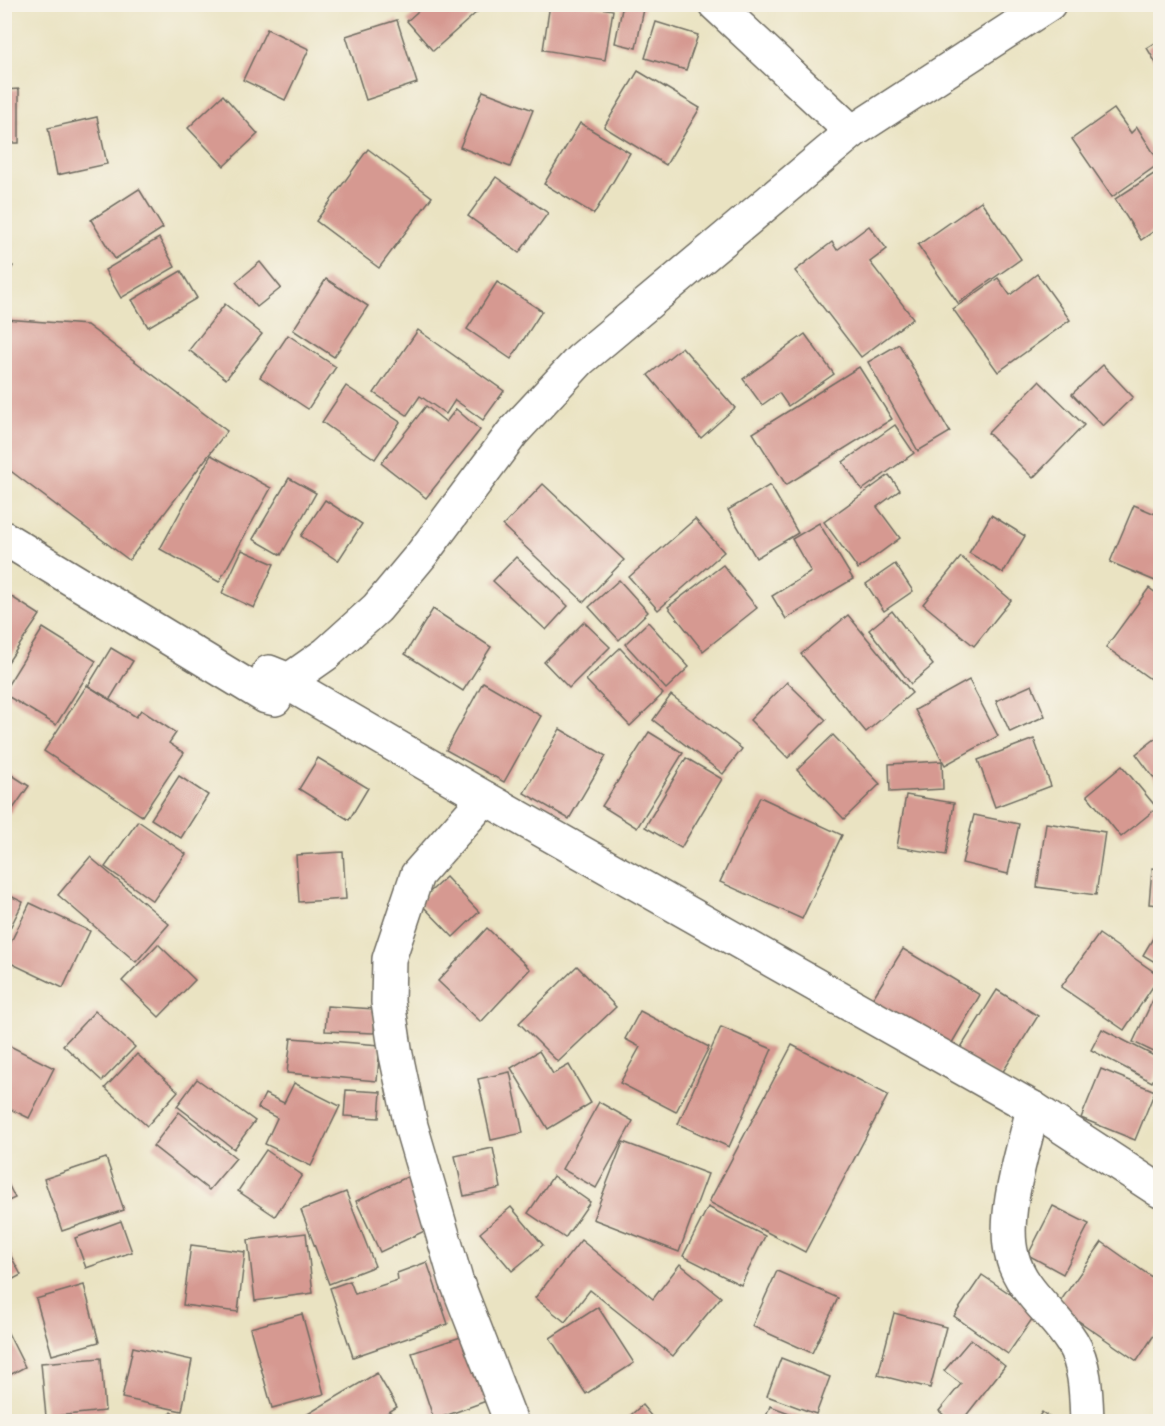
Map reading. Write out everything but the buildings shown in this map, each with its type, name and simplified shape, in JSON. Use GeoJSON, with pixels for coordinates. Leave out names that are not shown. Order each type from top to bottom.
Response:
{"type":"FeatureCollection","features":[{"type":"Feature","properties":{"kind":"street"},"geometry":{"type":"LineString","coordinates":[[715,4],[852,132]]}},
{"type":"Feature","properties":{"kind":"street"},"geometry":{"type":"LineString","coordinates":[[268,672],[288,680],[326,654],[377,608],[422,554],[513,432],[580,360],[852,132],[1049,4]]}},
{"type":"Feature","properties":{"kind":"street"},"geometry":{"type":"LineString","coordinates":[[4,538],[266,697],[275,699],[268,672]]}},
{"type":"Feature","properties":{"kind":"street"},"geometry":{"type":"LineString","coordinates":[[268,672],[485,798],[1033,1108],[1161,1191]]}},
{"type":"Feature","properties":{"kind":"street"},"geometry":{"type":"LineString","coordinates":[[485,798],[417,875],[390,960],[388,1002],[411,1126],[456,1280],[511,1422]]}},
{"type":"Feature","properties":{"kind":"street"},"geometry":{"type":"LineString","coordinates":[[1033,1108],[1011,1205],[1009,1233],[1012,1257],[1026,1286],[1072,1341],[1081,1363],[1087,1422]]}}]}
